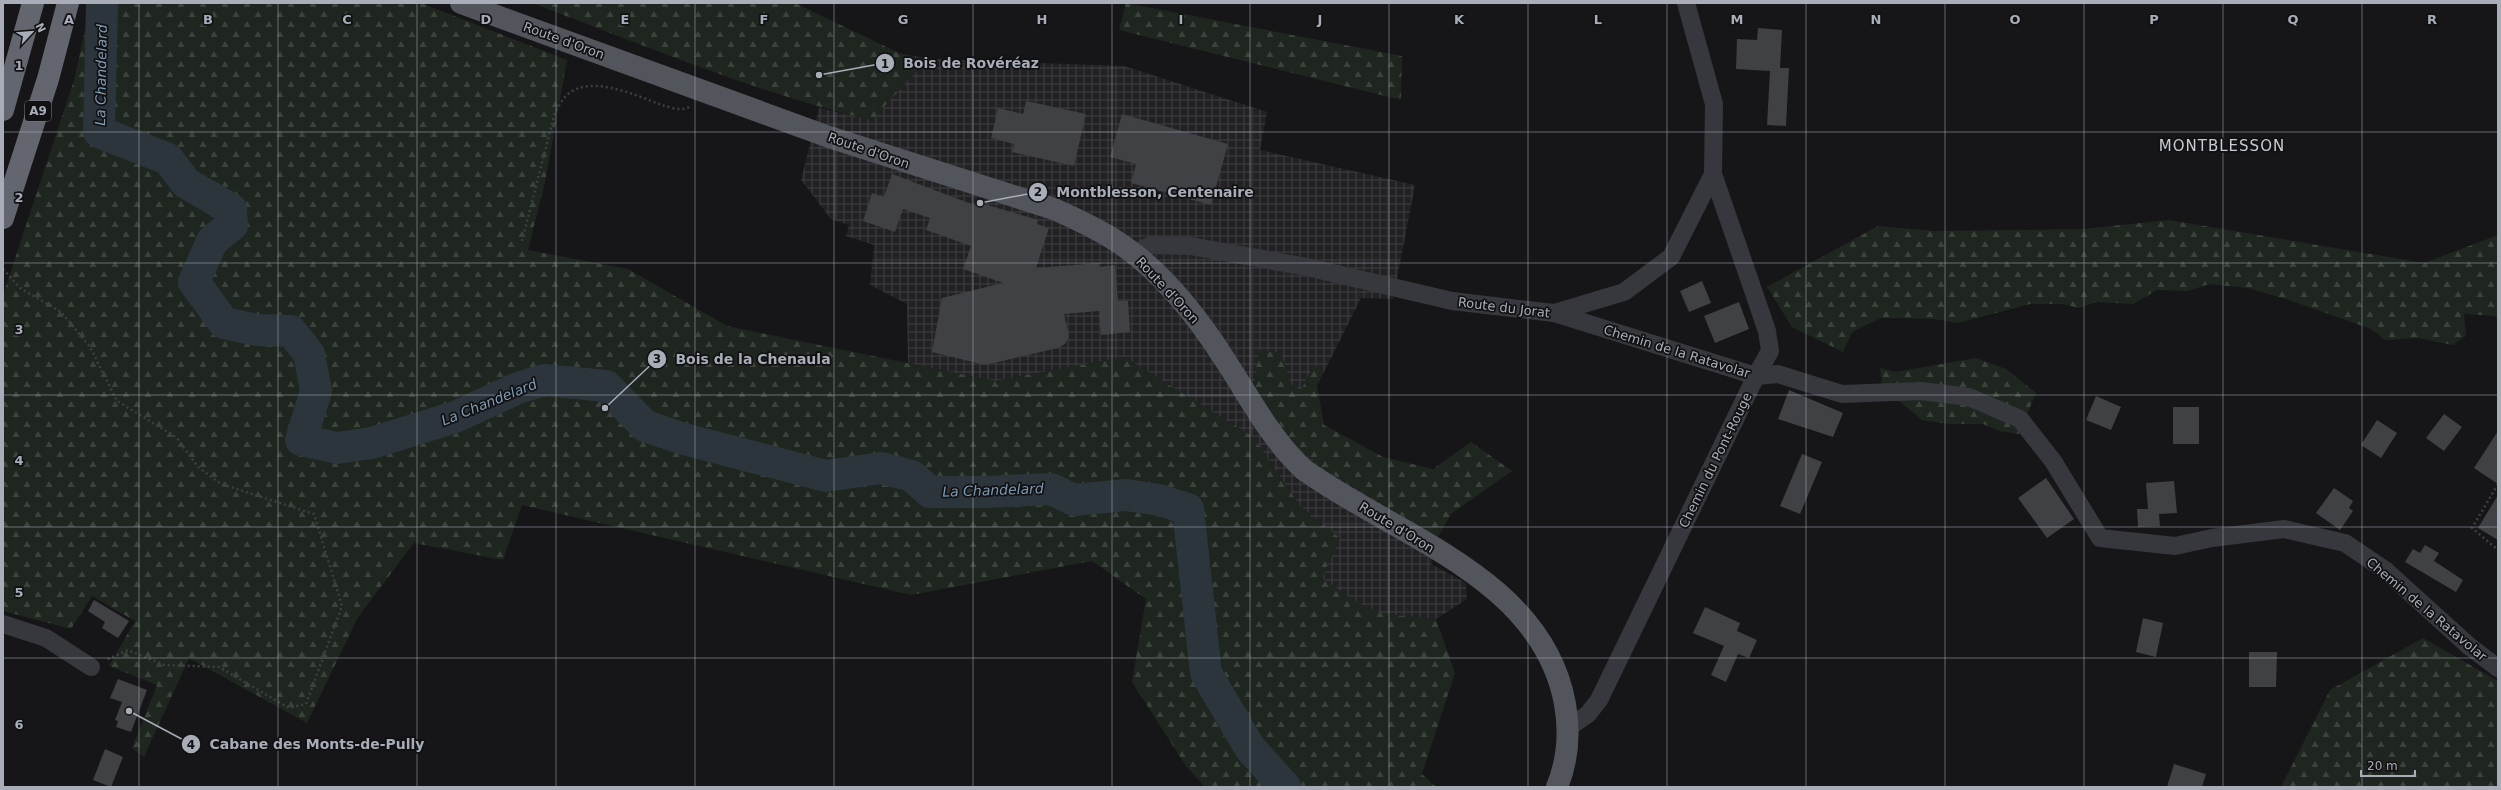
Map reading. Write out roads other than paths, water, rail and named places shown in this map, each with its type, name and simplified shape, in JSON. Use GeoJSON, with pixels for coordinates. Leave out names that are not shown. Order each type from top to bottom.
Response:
{"type":"FeatureCollection","features":[{"type":"Feature","properties":{"kind":"highway","name":"A9"},"geometry":{"type":"LineString","coordinates":[[3,110],[33,3]]}},
{"type":"Feature","properties":{"kind":"highway","name":"A9"},"geometry":{"type":"LineString","coordinates":[[3,218],[46,86],[68,3]]}},
{"type":"Feature","properties":{"kind":"main road","name":"Route d'Oron"},"geometry":{"type":"LineString","coordinates":[[461,3],[829,137],[1054,209],[1088,224],[1134,254],[1164,282],[1205,330],[1263,421],[1289,455],[1298,464],[1315,477],[1478,576],[1518,610],[1542,642],[1562,687],[1568,728],[1566,756],[1558,787]]}},
{"type":"Feature","properties":{"kind":"street","name":"Route du Jorat"},"geometry":{"type":"LineString","coordinates":[[1134,254],[1151,245],[1190,246],[1307,267],[1452,301],[1554,314],[1624,292],[1671,257],[1712,174],[1714,104],[1686,3]]}},
{"type":"Feature","properties":{"kind":"street","name":"Chemin du Pont-Rouge"},"geometry":{"type":"LineString","coordinates":[[1568,728],[1588,714],[1599,700],[1756,376],[1770,351],[1768,331],[1712,174]]}},
{"type":"Feature","properties":{"kind":"street","name":"Chemin de la Ratavolar"},"geometry":{"type":"LineString","coordinates":[[1554,314],[1756,376],[1778,374],[1842,394],[1921,391],[1969,397],[2020,419],[2053,461],[2100,538],[2175,546],[2212,538],[2284,529],[2345,543],[2385,570],[2469,646],[2498,668]]}},
{"type":"Feature","properties":{"kind":"street"},"geometry":{"type":"LineString","coordinates":[[3,624],[46,638],[91,667]]}},
{"type":"Feature","properties":{"kind":"waterway","name":"La Chandelard"},"geometry":{"type":"LineString","coordinates":[[102,3],[99,132],[168,159],[186,183],[231,209],[232,225],[212,241],[194,282],[224,323],[257,330],[291,331],[309,354],[316,391],[301,440],[337,448],[372,443],[455,417],[518,388],[544,380],[606,386],[645,426],[684,439],[826,476],[881,468],[912,476],[930,492],[987,492],[1051,489],[1074,500],[1126,495],[1159,500],[1188,509],[1206,673],[1250,748],[1285,787]]}},
{"type":"Feature","properties":{"kind":"place","name":"Bois de Rovéréaz"},"geometry":{"type":"Point","coordinates":[819,75]}},
{"type":"Feature","properties":{"kind":"place","name":"Montblesson, Centenaire"},"geometry":{"type":"Point","coordinates":[980,203]}},
{"type":"Feature","properties":{"kind":"place","name":"Bois de la Chenaula"},"geometry":{"type":"Point","coordinates":[605,408]}},
{"type":"Feature","properties":{"kind":"place","name":"Cabane des Monts-de-Pully"},"geometry":{"type":"Point","coordinates":[129,711]}},
{"type":"Feature","properties":{"kind":"district","name":"MONTBLESSON"},"geometry":{"type":"Point","coordinates":[2222,146]}}]}
